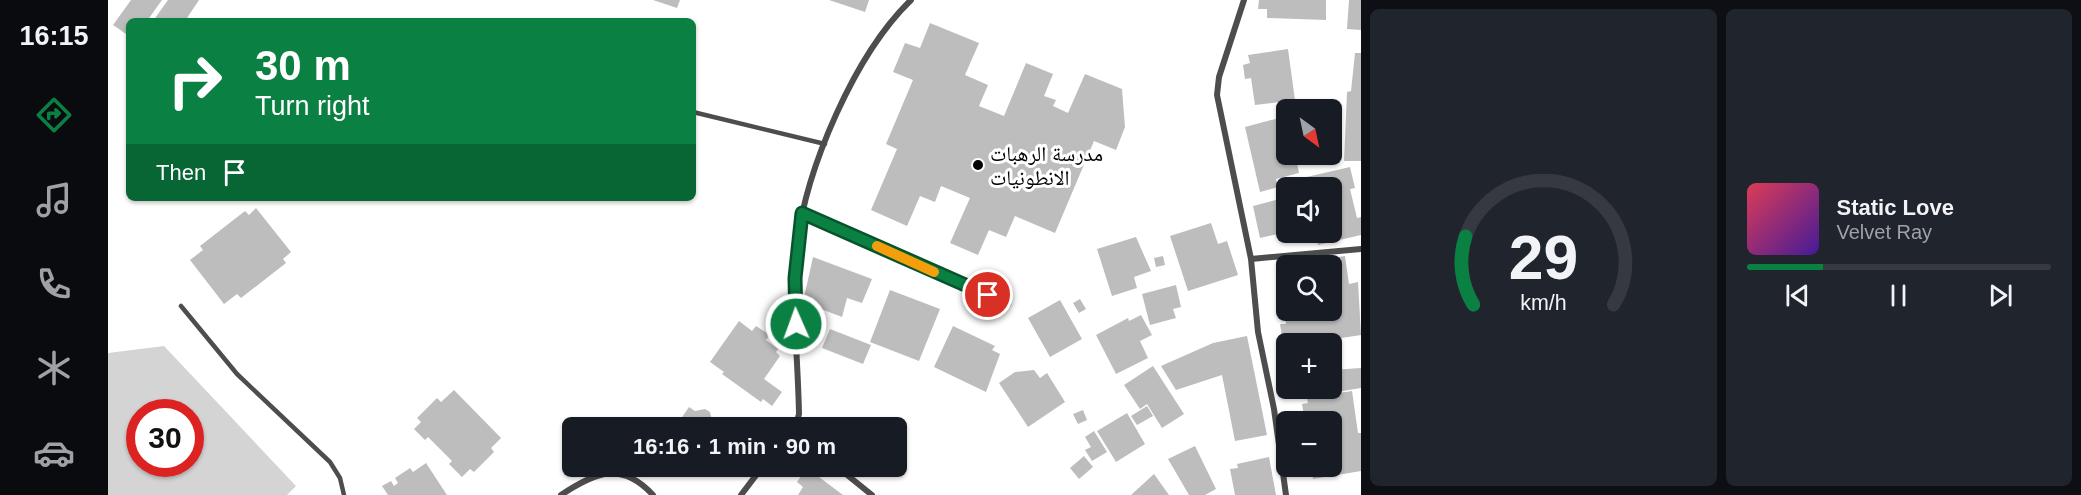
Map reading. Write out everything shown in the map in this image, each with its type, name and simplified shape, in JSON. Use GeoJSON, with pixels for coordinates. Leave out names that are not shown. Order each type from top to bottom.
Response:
{"type":"FeatureCollection","features":[{"type":"Feature","properties":{"kind":"street"},"geometry":{"type":"LineString","coordinates":[[798,417],[795,278],[802,213],[825,144],[848,90],[893,18],[911,0]]}},
{"type":"Feature","properties":{"kind":"street"},"geometry":{"type":"LineString","coordinates":[[1244,0],[1219,77],[1217,95],[1251,259],[1258,332],[1274,410],[1286,495]]}},
{"type":"Feature","properties":{"kind":"street"},"geometry":{"type":"LineString","coordinates":[[1251,259],[1361,249]]}},
{"type":"Feature","properties":{"kind":"street"},"geometry":{"type":"LineString","coordinates":[[561,495],[589,479],[606,473],[618,473],[636,478],[654,495]]}},
{"type":"Feature","properties":{"kind":"street"},"geometry":{"type":"LineString","coordinates":[[741,495],[755,477]]}},
{"type":"Feature","properties":{"kind":"street"},"geometry":{"type":"LineString","coordinates":[[850,477],[872,495]]}},
{"type":"Feature","properties":{"kind":"lane"},"geometry":{"type":"LineString","coordinates":[[696,113],[825,144]]}},
{"type":"Feature","properties":{"kind":"lane"},"geometry":{"type":"LineString","coordinates":[[802,213],[1009,304]]}},
{"type":"Feature","properties":{"kind":"lane"},"geometry":{"type":"LineString","coordinates":[[181,306],[237,374],[330,462],[340,478],[344,495]]}},
{"type":"Feature","properties":{"kind":"shaded area"},"geometry":{"type":"Polygon","coordinates":[[[164,346],[296,486],[287,495],[108,495],[108,353],[164,346]]]}},
{"type":"Feature","properties":{"kind":"building"},"geometry":{"type":"Polygon","coordinates":[[[131,0],[162,0],[149,18],[126,18],[126,34],[113,25],[131,0]]]}},
{"type":"Feature","properties":{"kind":"building"},"geometry":{"type":"Polygon","coordinates":[[[168,0],[199,0],[187,18],[155,18],[168,0]]]}},
{"type":"Feature","properties":{"kind":"building"},"geometry":{"type":"Polygon","coordinates":[[[653,0],[680,0],[677,8],[653,0]]]}},
{"type":"Feature","properties":{"kind":"building"},"geometry":{"type":"Polygon","coordinates":[[[829,0],[869,0],[865,12],[829,0]]]}},
{"type":"Feature","properties":{"kind":"building"},"geometry":{"type":"Polygon","coordinates":[[[1259,0],[1326,0],[1326,20],[1267,18],[1267,9],[1258,9],[1259,0]]]}},
{"type":"Feature","properties":{"kind":"building"},"geometry":{"type":"Polygon","coordinates":[[[1349,0],[1361,0],[1361,30],[1347,29],[1349,0]]]}},
{"type":"Feature","properties":{"kind":"building"},"geometry":{"type":"Polygon","coordinates":[[[930,23],[979,43],[965,75],[988,85],[979,106],[1004,116],[1026,63],[1053,74],[1044,96],[1056,100],[1053,106],[1068,113],[1085,74],[1122,89],[1125,127],[1116,150],[1094,141],[1055,233],[1015,216],[1006,237],[989,230],[978,255],[950,243],[970,198],[941,186],[935,202],[920,196],[907,226],[871,210],[897,149],[886,144],[913,80],[893,72],[905,43],[920,48],[930,23]]]}},
{"type":"Feature","properties":{"kind":"building"},"geometry":{"type":"Polygon","coordinates":[[[1288,49],[1295,99],[1276,99],[1276,102],[1255,105],[1251,78],[1245,79],[1243,65],[1250,63],[1248,55],[1288,49]]]}},
{"type":"Feature","properties":{"kind":"building"},"geometry":{"type":"Polygon","coordinates":[[[1355,53],[1361,53],[1361,161],[1344,161],[1347,92],[1351,91],[1355,53]]]}},
{"type":"Feature","properties":{"kind":"building"},"geometry":{"type":"Polygon","coordinates":[[[1276,119],[1276,165],[1297,165],[1299,173],[1276,177],[1276,188],[1260,192],[1245,127],[1276,119]]]}},
{"type":"Feature","properties":{"kind":"building"},"geometry":{"type":"Polygon","coordinates":[[[1350,167],[1355,188],[1350,189],[1357,218],[1361,217],[1361,235],[1342,239],[1342,177],[1306,177],[1350,167]]]}},
{"type":"Feature","properties":{"kind":"building"},"geometry":{"type":"Polygon","coordinates":[[[1276,200],[1276,234],[1260,238],[1253,206],[1276,200]]]}},
{"type":"Feature","properties":{"kind":"building"},"geometry":{"type":"Polygon","coordinates":[[[256,208],[291,252],[283,259],[286,263],[241,298],[237,294],[224,304],[190,260],[203,250],[200,246],[245,211],[249,215],[256,208]]]}},
{"type":"Feature","properties":{"kind":"building"},"geometry":{"type":"Polygon","coordinates":[[[1211,223],[1218,244],[1227,241],[1238,275],[1188,291],[1170,236],[1211,223]]]}},
{"type":"Feature","properties":{"kind":"building"},"geometry":{"type":"Polygon","coordinates":[[[1136,237],[1151,271],[1134,277],[1137,288],[1112,296],[1097,249],[1136,237]]]}},
{"type":"Feature","properties":{"kind":"building"},"geometry":{"type":"Polygon","coordinates":[[[1163,256],[1165,265],[1156,267],[1154,258],[1163,256]]]}},
{"type":"Feature","properties":{"kind":"building"},"geometry":{"type":"Polygon","coordinates":[[[1342,256],[1345,256],[1349,284],[1358,282],[1361,335],[1342,338],[1342,333],[1281,333],[1280,324],[1286,324],[1286,321],[1342,321],[1342,256]]]}},
{"type":"Feature","properties":{"kind":"building"},"geometry":{"type":"Polygon","coordinates":[[[813,257],[872,279],[862,303],[847,298],[842,317],[803,302],[813,257]]]}},
{"type":"Feature","properties":{"kind":"building"},"geometry":{"type":"Polygon","coordinates":[[[1176,285],[1181,307],[1173,309],[1176,318],[1150,325],[1142,294],[1176,285]]]}},
{"type":"Feature","properties":{"kind":"building"},"geometry":{"type":"Polygon","coordinates":[[[890,290],[940,309],[919,361],[870,342],[890,290]]]}},
{"type":"Feature","properties":{"kind":"building"},"geometry":{"type":"Polygon","coordinates":[[[1080,299],[1086,309],[1079,313],[1073,303],[1080,299]]]}},
{"type":"Feature","properties":{"kind":"building"},"geometry":{"type":"Polygon","coordinates":[[[1060,300],[1082,339],[1050,357],[1028,318],[1060,300]]]}},
{"type":"Feature","properties":{"kind":"building"},"geometry":{"type":"Polygon","coordinates":[[[1141,315],[1152,335],[1140,341],[1148,358],[1116,374],[1096,335],[1128,318],[1129,321],[1141,315]]]}},
{"type":"Feature","properties":{"kind":"building"},"geometry":{"type":"Polygon","coordinates":[[[739,321],[752,331],[756,326],[770,335],[766,340],[778,349],[776,352],[780,356],[764,379],[782,392],[772,406],[763,399],[761,402],[722,374],[724,372],[710,362],[739,321]]]}},
{"type":"Feature","properties":{"kind":"building"},"geometry":{"type":"Polygon","coordinates":[[[953,326],[995,346],[992,350],[1000,354],[986,392],[934,367],[953,326]]]}},
{"type":"Feature","properties":{"kind":"building"},"geometry":{"type":"Polygon","coordinates":[[[830,329],[871,345],[863,364],[822,348],[830,329]]]}},
{"type":"Feature","properties":{"kind":"building"},"geometry":{"type":"Polygon","coordinates":[[[1247,336],[1267,435],[1235,441],[1222,375],[1176,390],[1161,366],[1213,343],[1247,336]]]}},
{"type":"Feature","properties":{"kind":"building"},"geometry":{"type":"Polygon","coordinates":[[[1153,366],[1184,414],[1162,428],[1147,404],[1140,409],[1124,385],[1153,366]]]}},
{"type":"Feature","properties":{"kind":"building"},"geometry":{"type":"Polygon","coordinates":[[[1361,368],[1361,388],[1342,391],[1342,369],[1361,368]]]}},
{"type":"Feature","properties":{"kind":"building"},"geometry":{"type":"Polygon","coordinates":[[[1034,370],[1040,378],[1047,373],[1065,402],[1028,427],[999,383],[1015,372],[1034,370]]]}},
{"type":"Feature","properties":{"kind":"building"},"geometry":{"type":"Polygon","coordinates":[[[454,390],[501,438],[491,448],[494,452],[474,472],[470,469],[462,477],[449,464],[452,461],[428,437],[425,440],[414,429],[421,422],[417,418],[437,398],[441,402],[454,390]]]}},
{"type":"Feature","properties":{"kind":"building"},"geometry":{"type":"Polygon","coordinates":[[[1352,391],[1358,433],[1361,433],[1361,471],[1342,474],[1342,411],[1303,411],[1302,404],[1308,403],[1307,399],[1342,399],[1342,393],[1352,391]]]}},
{"type":"Feature","properties":{"kind":"building"},"geometry":{"type":"Polygon","coordinates":[[[1147,406],[1153,416],[1137,425],[1131,416],[1147,406]]]}},
{"type":"Feature","properties":{"kind":"building"},"geometry":{"type":"Polygon","coordinates":[[[689,407],[695,411],[705,409],[710,412],[711,417],[682,417],[689,407]]]}},
{"type":"Feature","properties":{"kind":"building"},"geometry":{"type":"Polygon","coordinates":[[[1083,410],[1087,420],[1078,424],[1073,414],[1083,410]]]}},
{"type":"Feature","properties":{"kind":"building"},"geometry":{"type":"Polygon","coordinates":[[[1127,413],[1145,444],[1116,462],[1097,431],[1127,413]]]}},
{"type":"Feature","properties":{"kind":"building"},"geometry":{"type":"Polygon","coordinates":[[[1094,431],[1107,452],[1092,461],[1085,450],[1091,447],[1085,437],[1094,431]]]}},
{"type":"Feature","properties":{"kind":"building"},"geometry":{"type":"Polygon","coordinates":[[[1195,446],[1216,489],[1205,495],[1189,495],[1168,459],[1195,446]]]}},
{"type":"Feature","properties":{"kind":"building"},"geometry":{"type":"Polygon","coordinates":[[[1084,456],[1093,467],[1079,479],[1070,468],[1084,456]]]}},
{"type":"Feature","properties":{"kind":"building"},"geometry":{"type":"Polygon","coordinates":[[[1269,457],[1276,495],[1235,495],[1230,469],[1238,468],[1237,464],[1269,457]]]}},
{"type":"Feature","properties":{"kind":"building"},"geometry":{"type":"Polygon","coordinates":[[[426,463],[447,495],[388,495],[382,486],[391,481],[394,486],[398,483],[395,478],[410,468],[413,472],[426,463]]]}},
{"type":"Feature","properties":{"kind":"building"},"geometry":{"type":"Polygon","coordinates":[[[1154,474],[1169,495],[1131,495],[1154,474]]]}},
{"type":"Feature","properties":{"kind":"building"},"geometry":{"type":"Polygon","coordinates":[[[801,477],[819,477],[843,495],[798,495],[803,487],[797,482],[801,477]]]}},
{"type":"Feature","properties":{"kind":"slow traffic"},"geometry":{"type":"LineString","coordinates":[[877,246],[934,272]]}},
{"type":"Feature","properties":{"kind":"place","name":"مدرسة الرهبات الانطونيات"},"geometry":{"type":"Point","coordinates":[978,165]}},
{"type":"Feature","properties":{"kind":"route"},"geometry":{"type":"LineString","coordinates":[[796,324],[795,278],[802,213],[988,295]]}}]}
